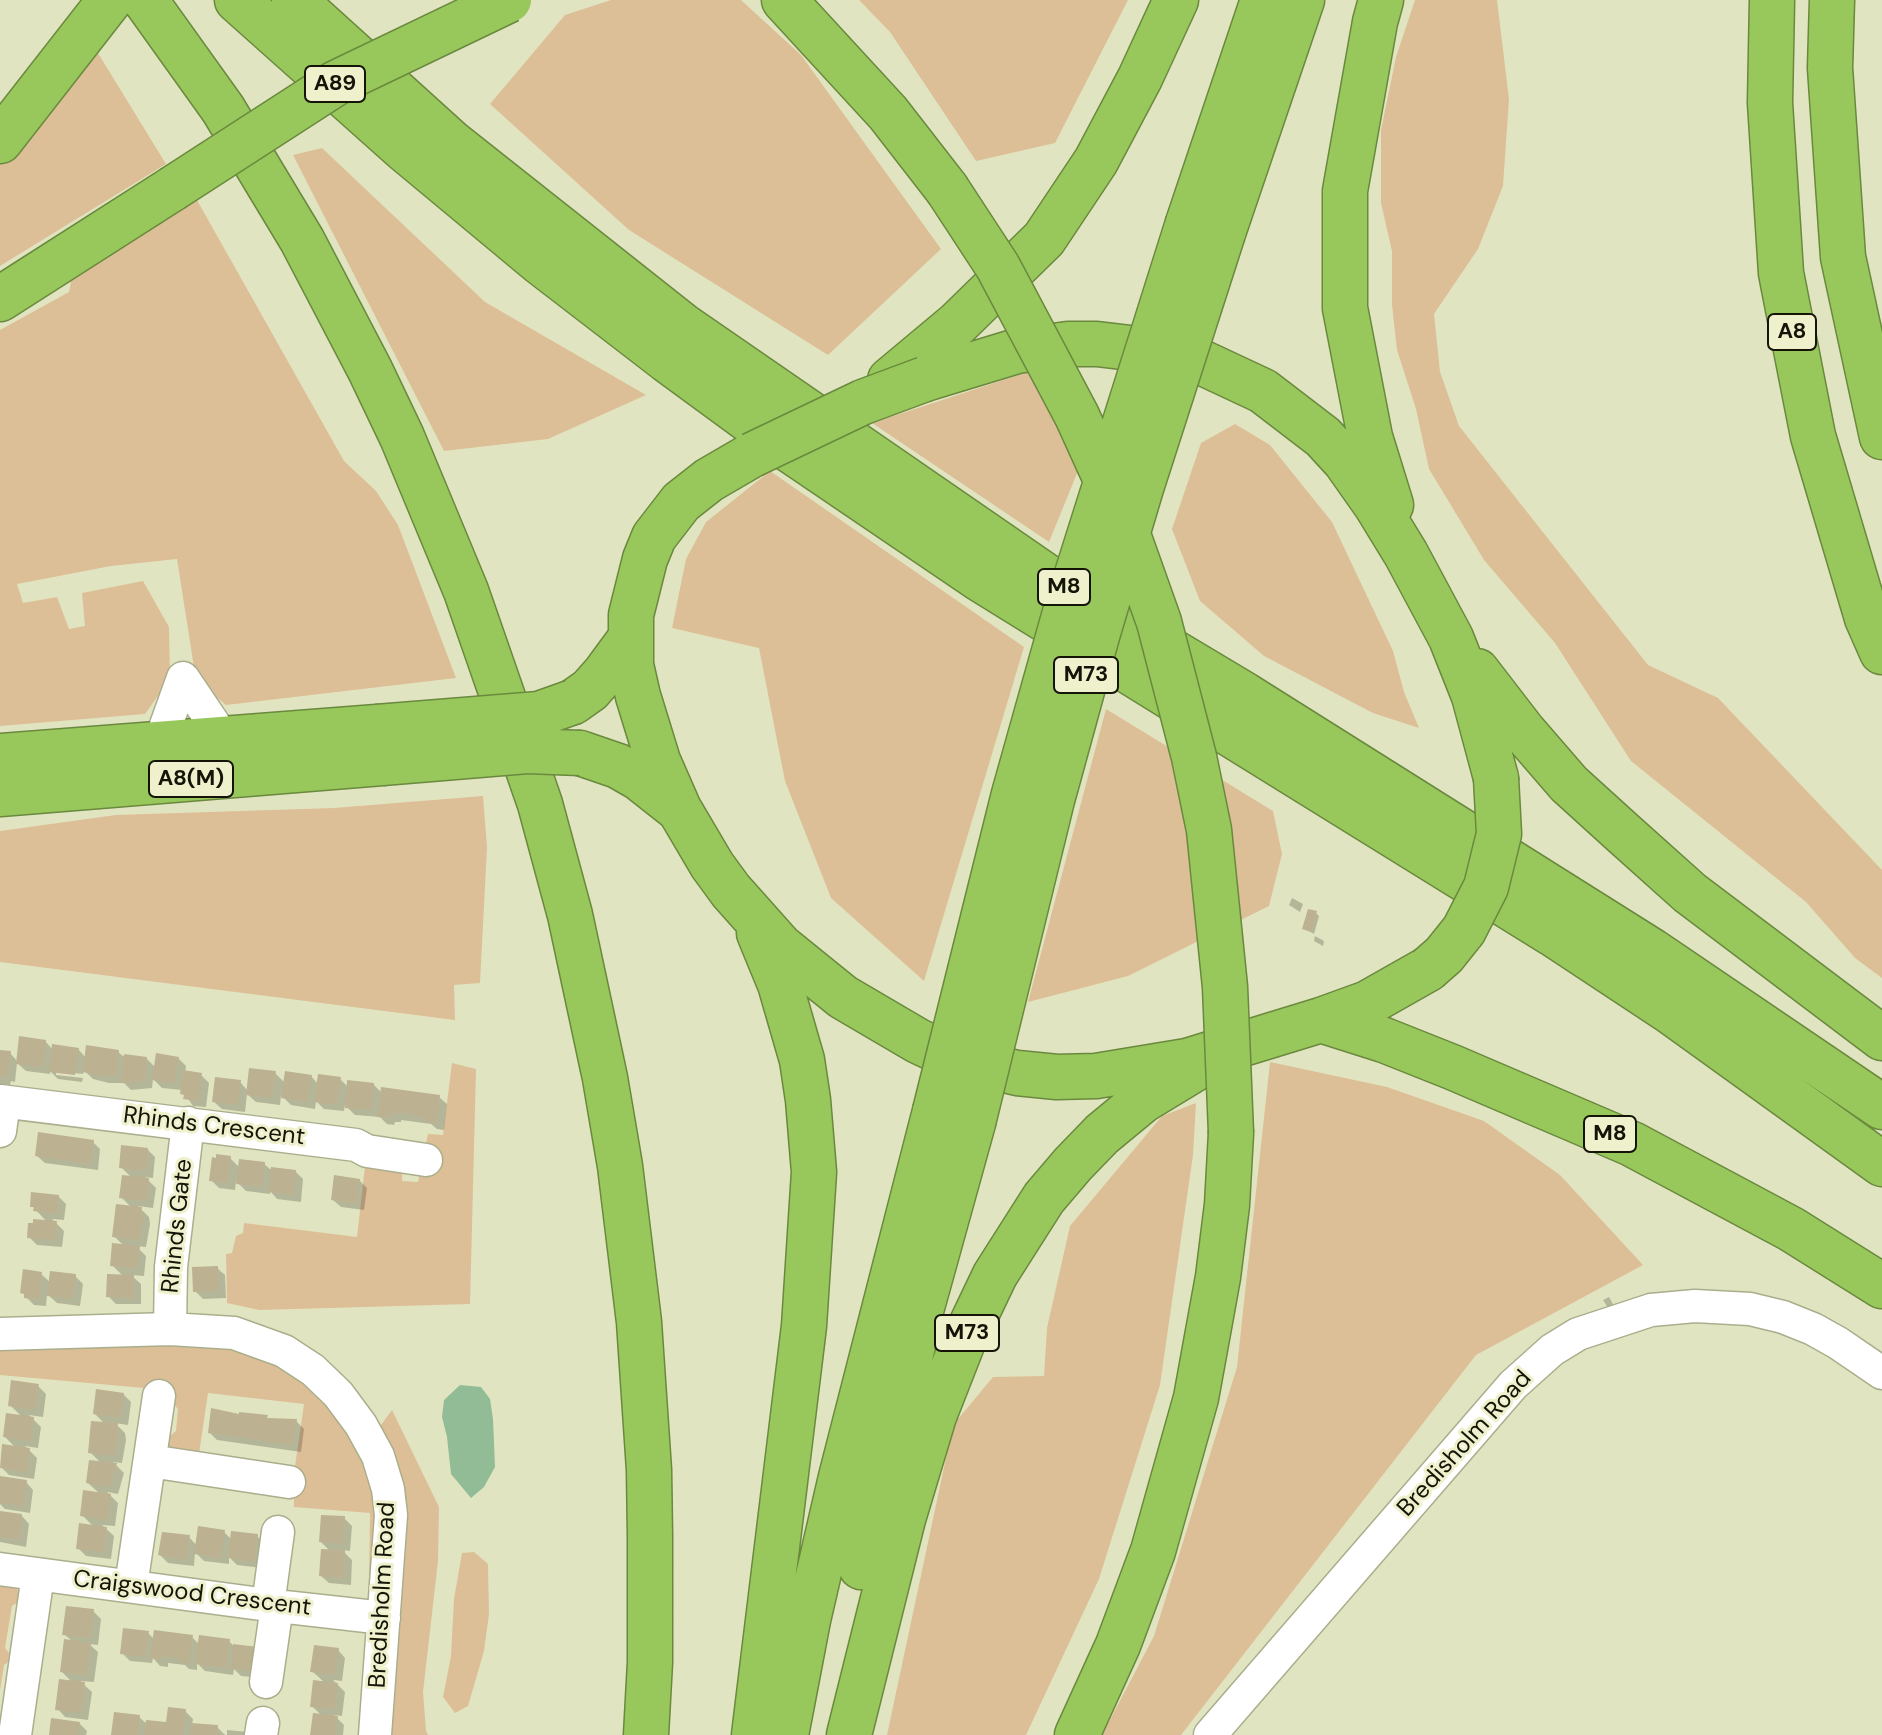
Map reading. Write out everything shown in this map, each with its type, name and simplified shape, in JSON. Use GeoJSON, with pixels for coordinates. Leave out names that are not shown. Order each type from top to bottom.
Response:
{"type":"FeatureCollection","features":[{"type":"Feature","properties":{"kind":"highway"},"geometry":{"type":"LineString","coordinates":[[0,141],[110,0]]}},
{"type":"Feature","properties":{"kind":"highway"},"geometry":{"type":"LineString","coordinates":[[145,0],[223,109],[302,240],[370,370],[402,437],[466,591],[540,804],[570,915],[602,1063],[620,1166],[639,1322],[649,1483],[650,1662],[646,1735]]}},
{"type":"Feature","properties":{"kind":"highway","name":"M8"},"geometry":{"type":"LineString","coordinates":[[237,0],[392,138],[541,263],[776,440],[980,579],[1553,934],[1671,1012],[1882,1164]]}},
{"type":"Feature","properties":{"kind":"highway","name":"M8"},"geometry":{"type":"LineString","coordinates":[[294,0],[452,143],[682,325],[1046,576],[1245,695],[1652,951],[1882,1107]]}},
{"type":"Feature","properties":{"kind":"highway","name":"A89"},"geometry":{"type":"LineString","coordinates":[[0,299],[336,83],[509,0]]}},
{"type":"Feature","properties":{"kind":"highway"},"geometry":{"type":"LineString","coordinates":[[920,369],[957,324],[1044,239],[1096,161],[1140,78],[1176,0]]}},
{"type":"Feature","properties":{"kind":"highway","name":"M73"},"geometry":{"type":"LineString","coordinates":[[1206,228],[1263,0]]}},
{"type":"Feature","properties":{"kind":"highway","name":"M73"},"geometry":{"type":"LineString","coordinates":[[823,1735],[901,1395],[1014,794],[1066,609],[1206,228],[1302,0]]}},
{"type":"Feature","properties":{"kind":"highway"},"geometry":{"type":"LineString","coordinates":[[1381,0],[1345,191],[1345,308],[1370,437],[1406,554]]}},
{"type":"Feature","properties":{"kind":"highway","name":"A8"},"geometry":{"type":"LineString","coordinates":[[1772,0],[1770,103],[1781,273],[1813,436],[1867,618],[1882,652]]}},
{"type":"Feature","properties":{"kind":"highway"},"geometry":{"type":"LineString","coordinates":[[1832,0],[1830,68],[1843,257],[1882,437]]}},
{"type":"Feature","properties":{"kind":"highway"},"geometry":{"type":"LineString","coordinates":[[789,5],[888,113],[947,189],[998,267],[1077,416],[1117,504],[1159,622],[1194,757],[1209,830],[1224,973],[1231,1133],[1227,1205],[1218,1277],[1196,1398],[1153,1551],[1118,1645],[1077,1735]]}},
{"type":"Feature","properties":{"kind":"highway"},"geometry":{"type":"LineString","coordinates":[[1068,344],[1126,346],[1164,352],[1201,362],[1263,391],[1323,437],[1361,481],[1406,554],[1451,638],[1474,696],[1496,778],[1499,834],[1486,887],[1464,930],[1428,969],[1368,1003],[1187,1061],[1096,1076],[1057,1077],[986,1066],[952,1057],[926,1045],[853,1004],[807,970],[751,913],[712,865],[679,809],[658,761],[641,707],[631,665],[630,639],[631,615],[645,559],[665,520],[681,502],[709,480],[752,455],[863,402],[920,369],[1068,344]]}},
{"type":"Feature","properties":{"kind":"highway"},"geometry":{"type":"LineString","coordinates":[[1451,638],[1569,784],[1690,893],[1882,1038]]}},
{"type":"Feature","properties":{"kind":"highway","name":"A8(M)"},"geometry":{"type":"LineString","coordinates":[[0,794],[380,745],[539,714],[573,702],[597,682],[630,639]]}},
{"type":"Feature","properties":{"kind":"highway","name":"A8(M)"},"geometry":{"type":"LineString","coordinates":[[0,756],[224,739],[580,753],[618,766],[679,809]]}},
{"type":"Feature","properties":{"kind":"highway"},"geometry":{"type":"LineString","coordinates":[[751,913],[780,984],[802,1060],[814,1172],[804,1326],[754,1735]]}},
{"type":"Feature","properties":{"kind":"highway"},"geometry":{"type":"LineString","coordinates":[[1795,973],[1882,1051]]}},
{"type":"Feature","properties":{"kind":"highway","name":"M8"},"geometry":{"type":"LineString","coordinates":[[1321,1020],[1384,1040],[1632,1144],[1791,1229],[1882,1286]]}},
{"type":"Feature","properties":{"kind":"highway","name":"M73"},"geometry":{"type":"LineString","coordinates":[[849,1735],[903,1519],[934,1416],[963,1342],[995,1275],[1044,1198],[1102,1134],[1142,1101],[1180,1077],[1253,1041]]}},
{"type":"Feature","properties":{"kind":"highway","name":"M73"},"geometry":{"type":"LineString","coordinates":[[786,1735],[808,1620],[841,1477],[954,1117]]}},
{"type":"Feature","properties":{"kind":"street"},"geometry":{"type":"LineString","coordinates":[[160,742],[183,678],[224,739]]}},
{"type":"Feature","properties":{"kind":"street","name":"Rhinds Crescent"},"geometry":{"type":"LineString","coordinates":[[1,1111],[188,1123],[356,1145],[367,1151],[426,1160]]}},
{"type":"Feature","properties":{"kind":"street","name":"Rhinds Gate"},"geometry":{"type":"LineString","coordinates":[[170,1329],[171,1267],[188,1123]]}},
{"type":"Feature","properties":{"kind":"street","name":"Bredisholm Road"},"geometry":{"type":"LineString","coordinates":[[1210,1735],[1513,1385],[1552,1350],[1578,1334],[1651,1310],[1695,1306],[1750,1309],[1813,1329],[1882,1373]]}},
{"type":"Feature","properties":{"kind":"street","name":"Bredisholm Road"},"geometry":{"type":"LineString","coordinates":[[0,1334],[170,1329],[234,1333],[284,1351],[313,1370],[338,1394],[372,1446],[388,1489],[391,1515],[375,1735]]}},
{"type":"Feature","properties":{"kind":"street"},"geometry":{"type":"LineString","coordinates":[[131,1586],[159,1396]]}},
{"type":"Feature","properties":{"kind":"street"},"geometry":{"type":"LineString","coordinates":[[150,1461],[289,1482]]}},
{"type":"Feature","properties":{"kind":"street"},"geometry":{"type":"LineString","coordinates":[[266,1682],[278,1532]]}},
{"type":"Feature","properties":{"kind":"street","name":"Craigswood Crescent"},"geometry":{"type":"LineString","coordinates":[[0,1569],[384,1618]]}},
{"type":"Feature","properties":{"kind":"street"},"geometry":{"type":"LineString","coordinates":[[15,1735],[38,1575]]}},
{"type":"Feature","properties":{"kind":"shaded area"},"geometry":{"type":"Polygon","coordinates":[[[611,0],[741,0],[801,55],[941,249],[828,355],[629,230],[490,104],[565,15],[611,0]]]}},
{"type":"Feature","properties":{"kind":"shaded area"},"geometry":{"type":"Polygon","coordinates":[[[859,0],[1128,0],[1055,143],[976,161],[890,32],[859,0]]]}},
{"type":"Feature","properties":{"kind":"shaded area"},"geometry":{"type":"Polygon","coordinates":[[[1415,0],[1497,0],[1509,99],[1503,186],[1478,249],[1434,314],[1440,372],[1459,426],[1648,665],[1718,698],[1882,870],[1882,978],[1855,958],[1806,902],[1631,761],[1555,643],[1484,560],[1429,469],[1416,409],[1397,350],[1392,305],[1392,251],[1381,203],[1381,130],[1396,57],[1415,0]]]}},
{"type":"Feature","properties":{"kind":"shaded area"},"geometry":{"type":"Polygon","coordinates":[[[93,45],[166,164],[0,266],[0,157],[93,45]]]}},
{"type":"Feature","properties":{"kind":"shaded area"},"geometry":{"type":"Polygon","coordinates":[[[322,148],[485,302],[646,395],[548,439],[444,451],[293,155],[322,148]]]}},
{"type":"Feature","properties":{"kind":"shaded area"},"geometry":{"type":"Polygon","coordinates":[[[193,193],[344,461],[376,491],[398,525],[456,678],[226,705],[196,680],[177,559],[111,566],[17,584],[23,603],[57,597],[69,629],[85,626],[82,593],[143,581],[169,627],[170,679],[145,714],[0,726],[0,330],[69,292],[74,265],[193,193]]]}},
{"type":"Feature","properties":{"kind":"shaded area"},"geometry":{"type":"Polygon","coordinates":[[[1034,370],[1078,471],[1049,542],[872,423],[1034,370]]]}},
{"type":"Feature","properties":{"kind":"shaded area"},"geometry":{"type":"Polygon","coordinates":[[[1235,424],[1270,445],[1332,522],[1393,651],[1404,692],[1419,728],[1373,713],[1264,656],[1200,601],[1172,529],[1201,443],[1235,424]]]}},
{"type":"Feature","properties":{"kind":"shaded area"},"geometry":{"type":"Polygon","coordinates":[[[770,471],[1024,647],[924,981],[831,898],[785,781],[759,648],[672,628],[686,559],[706,522],[770,471]]]}},
{"type":"Feature","properties":{"kind":"shaded area"},"geometry":{"type":"Polygon","coordinates":[[[1106,709],[1273,811],[1282,854],[1269,906],[1128,976],[1028,1002],[1106,709]]]}},
{"type":"Feature","properties":{"kind":"shaded area"},"geometry":{"type":"Polygon","coordinates":[[[483,796],[487,847],[480,983],[454,985],[455,1020],[0,962],[0,831],[116,815],[334,808],[483,796]]]}},
{"type":"Feature","properties":{"kind":"shaded area"},"geometry":{"type":"Polygon","coordinates":[[[1270,1062],[1387,1087],[1484,1121],[1560,1175],[1643,1265],[1476,1355],[1181,1735],[1102,1735],[1154,1636],[1237,1367],[1270,1062]]]}},
{"type":"Feature","properties":{"kind":"shaded area"},"geometry":{"type":"Polygon","coordinates":[[[452,1063],[476,1069],[470,1304],[259,1310],[227,1303],[226,1254],[232,1253],[236,1236],[243,1233],[244,1223],[357,1237],[365,1166],[403,1165],[402,1181],[418,1182],[428,1134],[443,1135],[452,1063]]]}},
{"type":"Feature","properties":{"kind":"shaded area"},"geometry":{"type":"Polygon","coordinates":[[[1196,1103],[1193,1155],[1160,1385],[1099,1579],[1026,1735],[887,1735],[953,1425],[993,1377],[1044,1376],[1047,1328],[1070,1226],[1162,1116],[1196,1103]]]}},
{"type":"Feature","properties":{"kind":"shaded area"},"geometry":{"type":"Polygon","coordinates":[[[172,1341],[235,1347],[283,1368],[305,1382],[328,1404],[364,1462],[371,1484],[376,1522],[374,1583],[369,1582],[370,1513],[294,1507],[294,1473],[304,1404],[208,1393],[199,1454],[169,1447],[166,1439],[176,1431],[178,1409],[163,1393],[144,1388],[0,1375],[0,1346],[172,1341]]]}},
{"type":"Feature","properties":{"kind":"shaded area"},"geometry":{"type":"Polygon","coordinates":[[[460,1385],[481,1387],[490,1399],[493,1419],[495,1467],[484,1487],[471,1498],[451,1474],[442,1417],[444,1400],[460,1385]]]}},
{"type":"Feature","properties":{"kind":"shaded area"},"geometry":{"type":"Polygon","coordinates":[[[392,1410],[439,1507],[438,1561],[423,1692],[428,1735],[387,1735],[378,1429],[392,1410]]]}},
{"type":"Feature","properties":{"kind":"shaded area"},"geometry":{"type":"Polygon","coordinates":[[[474,1552],[488,1564],[489,1614],[484,1651],[468,1706],[455,1713],[443,1697],[451,1656],[454,1599],[462,1553],[474,1552]]]}},
{"type":"Feature","properties":{"kind":"shaded area"},"geometry":{"type":"Polygon","coordinates":[[[0,1584],[16,1587],[20,1601],[12,1606],[5,1648],[9,1653],[8,1662],[4,1665],[0,1691],[0,1584]]]}},
{"type":"Feature","properties":{"kind":"building"},"geometry":{"type":"Polygon","coordinates":[[[1308,909],[1317,911],[1311,932],[1302,929],[1308,909]]]}},
{"type":"Feature","properties":{"kind":"building"},"geometry":{"type":"Polygon","coordinates":[[[19,1036],[46,1040],[43,1067],[16,1064],[19,1036]]]}},
{"type":"Feature","properties":{"kind":"building"},"geometry":{"type":"Polygon","coordinates":[[[52,1044],[79,1048],[75,1075],[49,1072],[52,1044]]]}},
{"type":"Feature","properties":{"kind":"building"},"geometry":{"type":"Polygon","coordinates":[[[86,1045],[119,1050],[116,1076],[83,1072],[86,1045]]]}},
{"type":"Feature","properties":{"kind":"building"},"geometry":{"type":"Polygon","coordinates":[[[0,1050],[11,1051],[8,1075],[4,1074],[3,1078],[0,1078],[0,1050]]]}},
{"type":"Feature","properties":{"kind":"building"},"geometry":{"type":"Polygon","coordinates":[[[156,1053],[179,1057],[175,1084],[152,1080],[156,1053]]]}},
{"type":"Feature","properties":{"kind":"building"},"geometry":{"type":"Polygon","coordinates":[[[124,1054],[147,1057],[145,1082],[121,1083],[124,1054]]]}},
{"type":"Feature","properties":{"kind":"building"},"geometry":{"type":"Polygon","coordinates":[[[249,1068],[276,1071],[272,1098],[246,1095],[249,1068]]]}},
{"type":"Feature","properties":{"kind":"building"},"geometry":{"type":"Polygon","coordinates":[[[183,1070],[202,1073],[198,1101],[183,1099],[184,1095],[180,1094],[183,1070]]]}},
{"type":"Feature","properties":{"kind":"building"},"geometry":{"type":"Polygon","coordinates":[[[285,1071],[312,1075],[308,1102],[281,1098],[285,1071]]]}},
{"type":"Feature","properties":{"kind":"building"},"geometry":{"type":"Polygon","coordinates":[[[318,1074],[341,1077],[337,1105],[314,1102],[318,1074]]]}},
{"type":"Feature","properties":{"kind":"building"},"geometry":{"type":"Polygon","coordinates":[[[215,1077],[241,1080],[238,1105],[212,1102],[215,1077]]]}},
{"type":"Feature","properties":{"kind":"building"},"geometry":{"type":"Polygon","coordinates":[[[347,1080],[374,1083],[372,1110],[345,1108],[347,1080]]]}},
{"type":"Feature","properties":{"kind":"building"},"geometry":{"type":"Polygon","coordinates":[[[381,1087],[440,1095],[437,1123],[407,1114],[377,1117],[381,1087]]]}},
{"type":"Feature","properties":{"kind":"building"},"geometry":{"type":"Polygon","coordinates":[[[38,1132],[94,1140],[91,1164],[35,1156],[38,1132]]]}},
{"type":"Feature","properties":{"kind":"building"},"geometry":{"type":"Polygon","coordinates":[[[121,1145],[148,1148],[146,1171],[119,1168],[121,1145]]]}},
{"type":"Feature","properties":{"kind":"building"},"geometry":{"type":"Polygon","coordinates":[[[216,1154],[231,1156],[228,1183],[209,1181],[212,1157],[216,1158],[216,1154]]]}},
{"type":"Feature","properties":{"kind":"building"},"geometry":{"type":"Polygon","coordinates":[[[239,1159],[265,1162],[262,1187],[236,1184],[239,1159]]]}},
{"type":"Feature","properties":{"kind":"building"},"geometry":{"type":"Polygon","coordinates":[[[271,1167],[296,1170],[294,1195],[268,1192],[271,1167]]]}},
{"type":"Feature","properties":{"kind":"building"},"geometry":{"type":"Polygon","coordinates":[[[122,1175],[149,1178],[146,1201],[119,1198],[122,1175]]]}},
{"type":"Feature","properties":{"kind":"building"},"geometry":{"type":"Polygon","coordinates":[[[334,1175],[360,1179],[357,1204],[331,1200],[334,1175]]]}},
{"type":"Feature","properties":{"kind":"building"},"geometry":{"type":"Polygon","coordinates":[[[31,1192],[59,1195],[57,1214],[33,1211],[34,1207],[30,1207],[31,1192]]]}},
{"type":"Feature","properties":{"kind":"building"},"geometry":{"type":"Polygon","coordinates":[[[116,1204],[142,1207],[141,1214],[144,1214],[139,1240],[112,1237],[116,1204]]]}},
{"type":"Feature","properties":{"kind":"building"},"geometry":{"type":"Polygon","coordinates":[[[33,1219],[57,1221],[55,1240],[27,1238],[28,1223],[33,1223],[33,1219]]]}},
{"type":"Feature","properties":{"kind":"building"},"geometry":{"type":"Polygon","coordinates":[[[112,1243],[140,1246],[137,1269],[110,1266],[112,1243]]]}},
{"type":"Feature","properties":{"kind":"building"},"geometry":{"type":"Polygon","coordinates":[[[218,1266],[219,1291],[193,1292],[192,1267],[218,1266]]]}},
{"type":"Feature","properties":{"kind":"building"},"geometry":{"type":"Polygon","coordinates":[[[23,1269],[42,1272],[39,1300],[24,1298],[24,1294],[20,1293],[23,1269]]]}},
{"type":"Feature","properties":{"kind":"building"},"geometry":{"type":"Polygon","coordinates":[[[50,1271],[76,1274],[73,1299],[47,1296],[50,1271]]]}},
{"type":"Feature","properties":{"kind":"building"},"geometry":{"type":"Polygon","coordinates":[[[107,1274],[134,1275],[134,1298],[106,1297],[107,1274]]]}},
{"type":"Feature","properties":{"kind":"building"},"geometry":{"type":"Polygon","coordinates":[[[11,1380],[39,1384],[35,1410],[8,1406],[11,1380]]]}},
{"type":"Feature","properties":{"kind":"building"},"geometry":{"type":"Polygon","coordinates":[[[96,1389],[124,1393],[121,1418],[93,1414],[96,1389]]]}},
{"type":"Feature","properties":{"kind":"building"},"geometry":{"type":"Polygon","coordinates":[[[211,1408],[239,1414],[268,1415],[267,1418],[297,1419],[293,1445],[208,1433],[211,1408]]]}},
{"type":"Feature","properties":{"kind":"building"},"geometry":{"type":"Polygon","coordinates":[[[6,1413],[34,1417],[31,1441],[3,1437],[6,1413]]]}},
{"type":"Feature","properties":{"kind":"building"},"geometry":{"type":"Polygon","coordinates":[[[91,1421],[118,1423],[114,1456],[88,1453],[91,1421]]]}},
{"type":"Feature","properties":{"kind":"building"},"geometry":{"type":"Polygon","coordinates":[[[2,1444],[30,1448],[27,1472],[0,1468],[2,1444]]]}},
{"type":"Feature","properties":{"kind":"building"},"geometry":{"type":"Polygon","coordinates":[[[89,1460],[117,1463],[110,1487],[86,1483],[89,1460]]]}},
{"type":"Feature","properties":{"kind":"building"},"geometry":{"type":"Polygon","coordinates":[[[0,1476],[27,1480],[23,1506],[0,1503],[0,1476]]]}},
{"type":"Feature","properties":{"kind":"building"},"geometry":{"type":"Polygon","coordinates":[[[83,1490],[111,1494],[108,1520],[80,1516],[83,1490]]]}},
{"type":"Feature","properties":{"kind":"building"},"geometry":{"type":"Polygon","coordinates":[[[0,1511],[22,1514],[19,1540],[0,1537],[0,1511]]]}},
{"type":"Feature","properties":{"kind":"building"},"geometry":{"type":"Polygon","coordinates":[[[321,1515],[345,1516],[343,1544],[319,1542],[321,1515]]]}},
{"type":"Feature","properties":{"kind":"building"},"geometry":{"type":"Polygon","coordinates":[[[79,1523],[107,1527],[104,1552],[76,1549],[79,1523]]]}},
{"type":"Feature","properties":{"kind":"building"},"geometry":{"type":"Polygon","coordinates":[[[198,1526],[225,1530],[221,1558],[194,1554],[198,1526]]]}},
{"type":"Feature","properties":{"kind":"building"},"geometry":{"type":"Polygon","coordinates":[[[231,1531],[258,1534],[255,1562],[228,1558],[231,1531]]]}},
{"type":"Feature","properties":{"kind":"building"},"geometry":{"type":"Polygon","coordinates":[[[162,1532],[190,1535],[186,1560],[158,1555],[162,1532]]]}},
{"type":"Feature","properties":{"kind":"building"},"geometry":{"type":"Polygon","coordinates":[[[321,1549],[345,1550],[344,1578],[319,1576],[321,1549]]]}},
{"type":"Feature","properties":{"kind":"building"},"geometry":{"type":"Polygon","coordinates":[[[66,1606],[94,1609],[91,1638],[62,1635],[66,1606]]]}},
{"type":"Feature","properties":{"kind":"building"},"geometry":{"type":"Polygon","coordinates":[[[123,1628],[149,1631],[145,1657],[120,1654],[123,1628]]]}},
{"type":"Feature","properties":{"kind":"building"},"geometry":{"type":"Polygon","coordinates":[[[154,1630],[193,1635],[189,1664],[161,1656],[160,1660],[150,1658],[154,1630]]]}},
{"type":"Feature","properties":{"kind":"building"},"geometry":{"type":"Polygon","coordinates":[[[199,1635],[230,1639],[226,1668],[195,1664],[199,1635]]]}},
{"type":"Feature","properties":{"kind":"building"},"geometry":{"type":"Polygon","coordinates":[[[64,1639],[91,1643],[87,1675],[60,1672],[64,1639]]]}},
{"type":"Feature","properties":{"kind":"building"},"geometry":{"type":"Polygon","coordinates":[[[233,1644],[258,1647],[256,1671],[231,1669],[233,1644]]]}},
{"type":"Feature","properties":{"kind":"building"},"geometry":{"type":"Polygon","coordinates":[[[314,1645],[339,1648],[335,1675],[310,1672],[314,1645]]]}},
{"type":"Feature","properties":{"kind":"building"},"geometry":{"type":"Polygon","coordinates":[[[59,1679],[85,1682],[81,1713],[55,1710],[59,1679]]]}},
{"type":"Feature","properties":{"kind":"building"},"geometry":{"type":"Polygon","coordinates":[[[313,1680],[338,1683],[335,1709],[310,1707],[313,1680]]]}},
{"type":"Feature","properties":{"kind":"building"},"geometry":{"type":"Polygon","coordinates":[[[168,1707],[186,1709],[183,1735],[144,1735],[146,1720],[166,1722],[168,1707]]]}},
{"type":"Feature","properties":{"kind":"building"},"geometry":{"type":"Polygon","coordinates":[[[114,1712],[140,1715],[138,1735],[111,1735],[114,1712]]]}},
{"type":"Feature","properties":{"kind":"building"},"geometry":{"type":"Polygon","coordinates":[[[313,1713],[338,1716],[335,1735],[310,1735],[313,1713]]]}},
{"type":"Feature","properties":{"kind":"building"},"geometry":{"type":"Polygon","coordinates":[[[51,1718],[80,1722],[78,1735],[49,1735],[51,1718]]]}},
{"type":"Feature","properties":{"kind":"building"},"geometry":{"type":"Polygon","coordinates":[[[191,1723],[218,1725],[217,1735],[190,1735],[191,1723]]]}}]}
